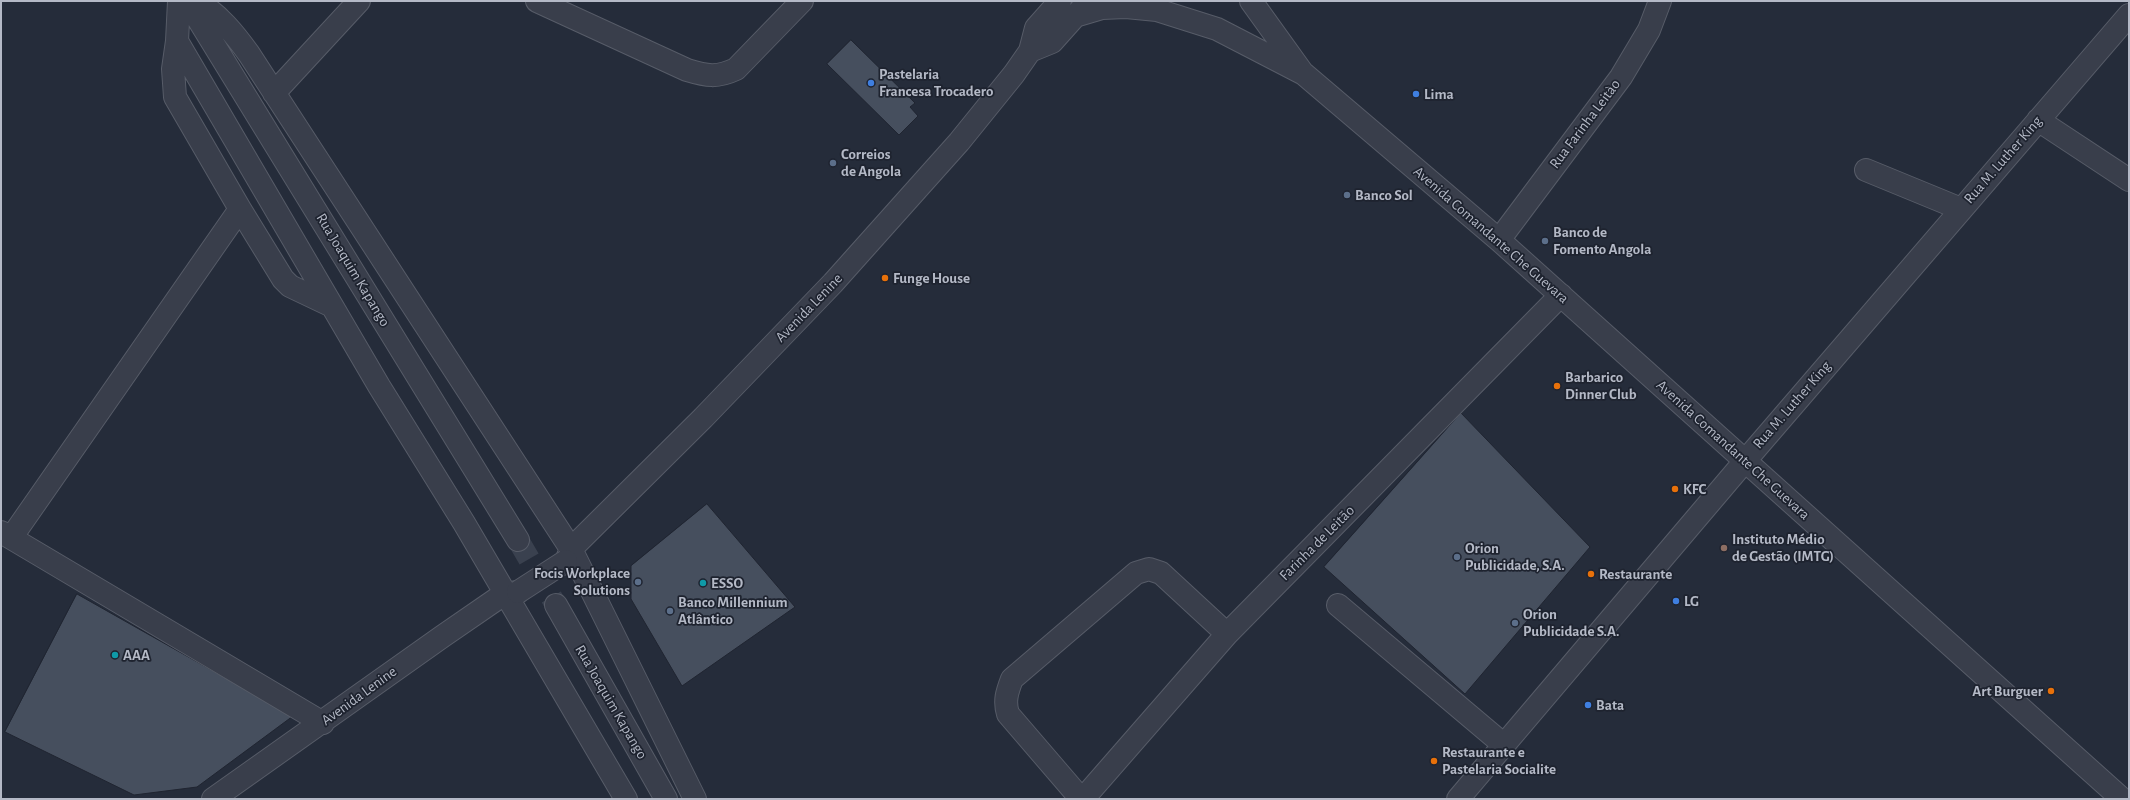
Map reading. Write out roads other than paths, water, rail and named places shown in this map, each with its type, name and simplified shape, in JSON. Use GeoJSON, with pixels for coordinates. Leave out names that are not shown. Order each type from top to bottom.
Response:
{"type":"FeatureCollection","features":[{"type":"Feature","properties":{"kind":"street"},"geometry":{"type":"LineString","coordinates":[[179,1],[177,41],[173,69],[175,97],[240,209],[283,279],[290,286],[332,306]]}},
{"type":"Feature","properties":{"kind":"street","name":"Rua Joaquim Kapango"},"geometry":{"type":"LineString","coordinates":[[187,1],[518,540]]}},
{"type":"Feature","properties":{"kind":"street"},"geometry":{"type":"LineString","coordinates":[[197,1],[209,9],[231,29],[274,93],[566,554],[695,799]]}},
{"type":"Feature","properties":{"kind":"street"},"geometry":{"type":"LineString","coordinates":[[274,93],[359,1]]}},
{"type":"Feature","properties":{"kind":"street"},"geometry":{"type":"LineString","coordinates":[[537,1],[687,70],[707,75],[723,75],[736,69],[802,1]]}},
{"type":"Feature","properties":{"kind":"street","name":"Avenida Comandante Che Guevara"},"geometry":{"type":"LineString","coordinates":[[1251,1],[1304,74]]}},
{"type":"Feature","properties":{"kind":"street","name":"Rua Farinha Leitào"},"geometry":{"type":"LineString","coordinates":[[1499,240],[1620,77],[1649,30],[1660,1]]}},
{"type":"Feature","properties":{"kind":"street","name":"Avenida Comandante Che Guevara"},"geometry":{"type":"LineString","coordinates":[[1075,6],[1102,8],[1126,7],[1157,10],[1218,29],[1304,74],[1499,240],[2122,799]]}},
{"type":"Feature","properties":{"kind":"street","name":"Avenida Lenine"},"geometry":{"type":"LineString","coordinates":[[214,799],[443,636],[511,589],[566,554],[703,418],[833,283],[959,142],[1014,74],[1030,51],[1052,42],[1075,6]]}},
{"type":"Feature","properties":{"kind":"street","name":"Rua M. Luther King"},"geometry":{"type":"LineString","coordinates":[[1458,799],[1745,461],[2129,15]]}},
{"type":"Feature","properties":{"kind":"street"},"geometry":{"type":"LineString","coordinates":[[177,41],[379,386],[464,523],[511,589],[626,799]]}},
{"type":"Feature","properties":{"kind":"street"},"geometry":{"type":"LineString","coordinates":[[2038,120],[2129,180]]}},
{"type":"Feature","properties":{"kind":"street"},"geometry":{"type":"LineString","coordinates":[[1866,170],[1961,210]]}},
{"type":"Feature","properties":{"kind":"street"},"geometry":{"type":"LineString","coordinates":[[240,209],[6,535],[323,722]]}},
{"type":"Feature","properties":{"kind":"street","name":"Farinha de Leitão"},"geometry":{"type":"LineString","coordinates":[[1082,799],[1227,634],[1561,295]]}},
{"type":"Feature","properties":{"kind":"street"},"geometry":{"type":"LineString","coordinates":[[1082,799],[1008,714],[1005,705],[1006,694],[1012,679],[1136,573],[1148,570],[1161,573],[1227,634]]}},
{"type":"Feature","properties":{"kind":"street","name":"Rua Joaquim Kapango"},"geometry":{"type":"LineString","coordinates":[[556,605],[666,799]]}},
{"type":"Feature","properties":{"kind":"street"},"geometry":{"type":"LineString","coordinates":[[1338,605],[1504,745]]}},
{"type":"Feature","properties":{"kind":"tunnel"},"geometry":{"type":"LineString","coordinates":[[518,540],[556,605]]}},
{"type":"Feature","properties":{"kind":"place","name":"Pastelaria Francesa Trocadero"},"geometry":{"type":"Point","coordinates":[871,83]}},
{"type":"Feature","properties":{"kind":"place","name":"Lima"},"geometry":{"type":"Point","coordinates":[1416,94]}},
{"type":"Feature","properties":{"kind":"place","name":"Correios de Angola"},"geometry":{"type":"Point","coordinates":[833,163]}},
{"type":"Feature","properties":{"kind":"place","name":"Banco Sol"},"geometry":{"type":"Point","coordinates":[1347,195]}},
{"type":"Feature","properties":{"kind":"place","name":"Banco de Fomento Angola"},"geometry":{"type":"Point","coordinates":[1545,241]}},
{"type":"Feature","properties":{"kind":"place","name":"Funge House"},"geometry":{"type":"Point","coordinates":[885,278]}},
{"type":"Feature","properties":{"kind":"place","name":"Barbarico Dinner Club"},"geometry":{"type":"Point","coordinates":[1557,386]}},
{"type":"Feature","properties":{"kind":"place","name":"KFC"},"geometry":{"type":"Point","coordinates":[1675,489]}},
{"type":"Feature","properties":{"kind":"place","name":"Instituto Médio de Gestão (IMTG)"},"geometry":{"type":"Point","coordinates":[1724,548]}},
{"type":"Feature","properties":{"kind":"place","name":"Orion Publicidade, S.A."},"geometry":{"type":"Point","coordinates":[1457,557]}},
{"type":"Feature","properties":{"kind":"place","name":"Restaurante"},"geometry":{"type":"Point","coordinates":[1591,574]}},
{"type":"Feature","properties":{"kind":"place","name":"Focis Workplace Solutions"},"geometry":{"type":"Point","coordinates":[638,582]}},
{"type":"Feature","properties":{"kind":"place","name":"ESSO"},"geometry":{"type":"Point","coordinates":[703,583]}},
{"type":"Feature","properties":{"kind":"place","name":"LG"},"geometry":{"type":"Point","coordinates":[1676,601]}},
{"type":"Feature","properties":{"kind":"place","name":"Banco Millennium Atlântico"},"geometry":{"type":"Point","coordinates":[670,611]}},
{"type":"Feature","properties":{"kind":"place","name":"Orion Publicidade S.A."},"geometry":{"type":"Point","coordinates":[1515,623]}},
{"type":"Feature","properties":{"kind":"place","name":"AAA"},"geometry":{"type":"Point","coordinates":[115,655]}},
{"type":"Feature","properties":{"kind":"place","name":"Art Burguer"},"geometry":{"type":"Point","coordinates":[2051,691]}},
{"type":"Feature","properties":{"kind":"place","name":"Bata"},"geometry":{"type":"Point","coordinates":[1588,705]}},
{"type":"Feature","properties":{"kind":"place","name":"Restaurante e Pastelaria Socialite"},"geometry":{"type":"Point","coordinates":[1434,761]}}]}
